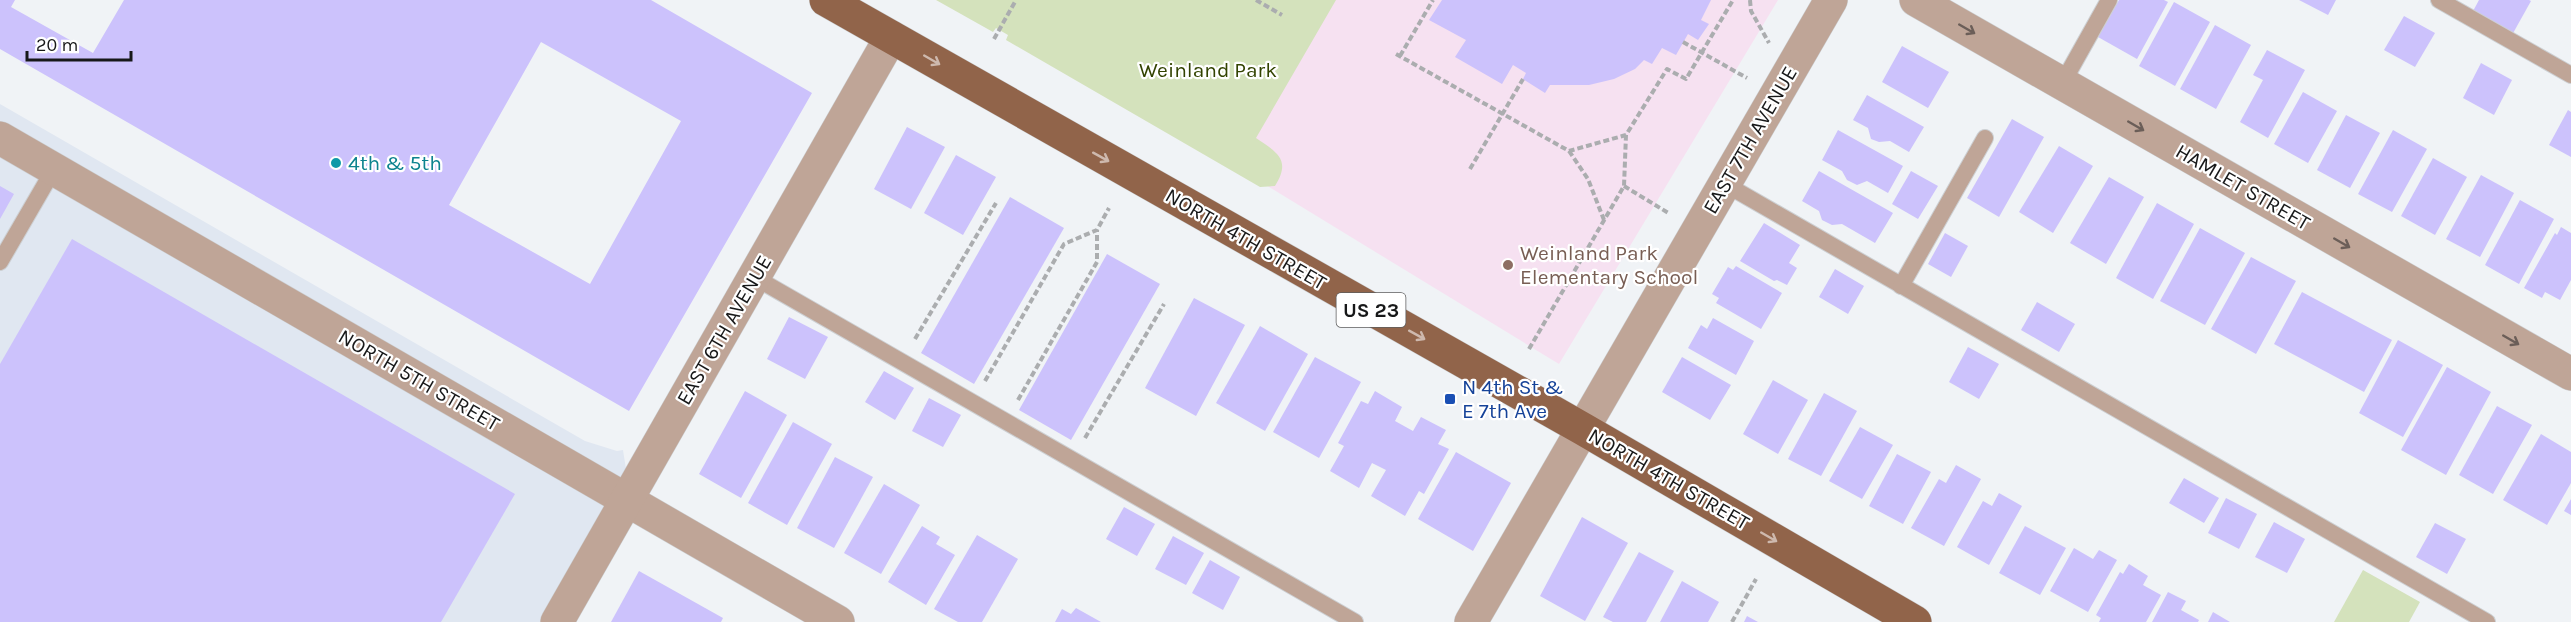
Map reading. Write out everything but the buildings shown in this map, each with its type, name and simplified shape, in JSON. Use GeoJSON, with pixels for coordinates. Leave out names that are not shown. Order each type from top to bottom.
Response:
{"type":"FeatureCollection","features":[{"type":"Feature","properties":{"kind":"main road","name":"NORTH 4TH STREET"},"geometry":{"type":"LineString","coordinates":[[826,0],[1583,429],[1915,622]]}},
{"type":"Feature","properties":{"kind":"street","name":"EAST 7TH AVENUE"},"geometry":{"type":"LineString","coordinates":[[1471,622],[1831,0]]}},
{"type":"Feature","properties":{"kind":"street","name":"HAMLET STREET"},"geometry":{"type":"LineString","coordinates":[[1916,0],[2571,374]]}},
{"type":"Feature","properties":{"kind":"street","name":"EAST 6TH AVENUE"},"geometry":{"type":"LineString","coordinates":[[557,622],[891,37]]}},
{"type":"Feature","properties":{"kind":"street","name":"NORTH 5TH STREET"},"geometry":{"type":"LineString","coordinates":[[0,138],[838,622]]}},
{"type":"Feature","properties":{"kind":"lane"},"geometry":{"type":"LineString","coordinates":[[2062,84],[2109,0]]}},
{"type":"Feature","properties":{"kind":"lane"},"geometry":{"type":"LineString","coordinates":[[2439,0],[2571,75]]}},
{"type":"Feature","properties":{"kind":"lane"},"geometry":{"type":"LineString","coordinates":[[1901,286],[1986,138]]}},
{"type":"Feature","properties":{"kind":"lane"},"geometry":{"type":"LineString","coordinates":[[0,262],[54,169]]}},
{"type":"Feature","properties":{"kind":"lane"},"geometry":{"type":"LineString","coordinates":[[1725,184],[2487,622]]}},
{"type":"Feature","properties":{"kind":"lane"},"geometry":{"type":"LineString","coordinates":[[754,277],[1355,622]]}},
{"type":"Feature","properties":{"kind":"path"},"geometry":{"type":"LineString","coordinates":[[994,39],[1016,0]]}},
{"type":"Feature","properties":{"kind":"path"},"geometry":{"type":"LineString","coordinates":[[1256,0],[1282,15]]}},
{"type":"Feature","properties":{"kind":"path"},"geometry":{"type":"LineString","coordinates":[[1433,0],[1398,55],[1569,151],[1588,180],[1604,220]]}},
{"type":"Feature","properties":{"kind":"path"},"geometry":{"type":"LineString","coordinates":[[1529,349],[1624,186],[1626,135],[1667,69],[1686,79],[1733,0]]}},
{"type":"Feature","properties":{"kind":"path"},"geometry":{"type":"LineString","coordinates":[[1750,0],[1751,11],[1763,36],[1774,50]]}},
{"type":"Feature","properties":{"kind":"path"},"geometry":{"type":"LineString","coordinates":[[1683,42],[1755,82]]}},
{"type":"Feature","properties":{"kind":"path"},"geometry":{"type":"LineString","coordinates":[[1470,169],[1523,79]]}},
{"type":"Feature","properties":{"kind":"path"},"geometry":{"type":"LineString","coordinates":[[1569,151],[1626,135]]}},
{"type":"Feature","properties":{"kind":"path"},"geometry":{"type":"LineString","coordinates":[[1624,186],[1676,217]]}},
{"type":"Feature","properties":{"kind":"path"},"geometry":{"type":"LineString","coordinates":[[902,361],[996,203]]}},
{"type":"Feature","properties":{"kind":"path"},"geometry":{"type":"LineString","coordinates":[[1006,421],[1097,262],[1097,230],[1109,208]]}},
{"type":"Feature","properties":{"kind":"path"},"geometry":{"type":"LineString","coordinates":[[973,402],[1064,244],[1097,230]]}},
{"type":"Feature","properties":{"kind":"path"},"geometry":{"type":"LineString","coordinates":[[1072,459],[1164,304]]}},
{"type":"Feature","properties":{"kind":"path"},"geometry":{"type":"LineString","coordinates":[[1732,622],[1756,579]]}},
{"type":"Feature","properties":{"kind":"shaded area","name":"Weinland Park Elementary School"},"geometry":{"type":"Polygon","coordinates":[[[1330,0],[1778,0],[1559,364],[1233,165],[1330,0]]]}},
{"type":"Feature","properties":{"kind":"shaded area"},"geometry":{"type":"Polygon","coordinates":[[[0,104],[585,441],[617,451],[623,450],[632,507],[566,622],[0,622],[0,104]]]}},
{"type":"Feature","properties":{"kind":"green space","name":"Weinland Park"},"geometry":{"type":"Polygon","coordinates":[[[936,0],[1336,0],[1256,138],[1275,152],[1282,163],[1280,177],[1275,186],[1260,187],[1006,40],[1008,35],[996,28],[993,32],[936,0]]]}},
{"type":"Feature","properties":{"kind":"green space"},"geometry":{"type":"Polygon","coordinates":[[[2363,570],[2420,602],[2409,622],[2334,622],[2363,570]]]}},
{"type":"Feature","properties":{"kind":"place","name":"4th & 5th"},"geometry":{"type":"Point","coordinates":[336,163]}},
{"type":"Feature","properties":{"kind":"place","name":"Weinland Park Elementary School"},"geometry":{"type":"Point","coordinates":[1508,265]}},
{"type":"Feature","properties":{"kind":"place","name":"N 4th St & E 7th Ave"},"geometry":{"type":"Point","coordinates":[1450,399]}}]}
